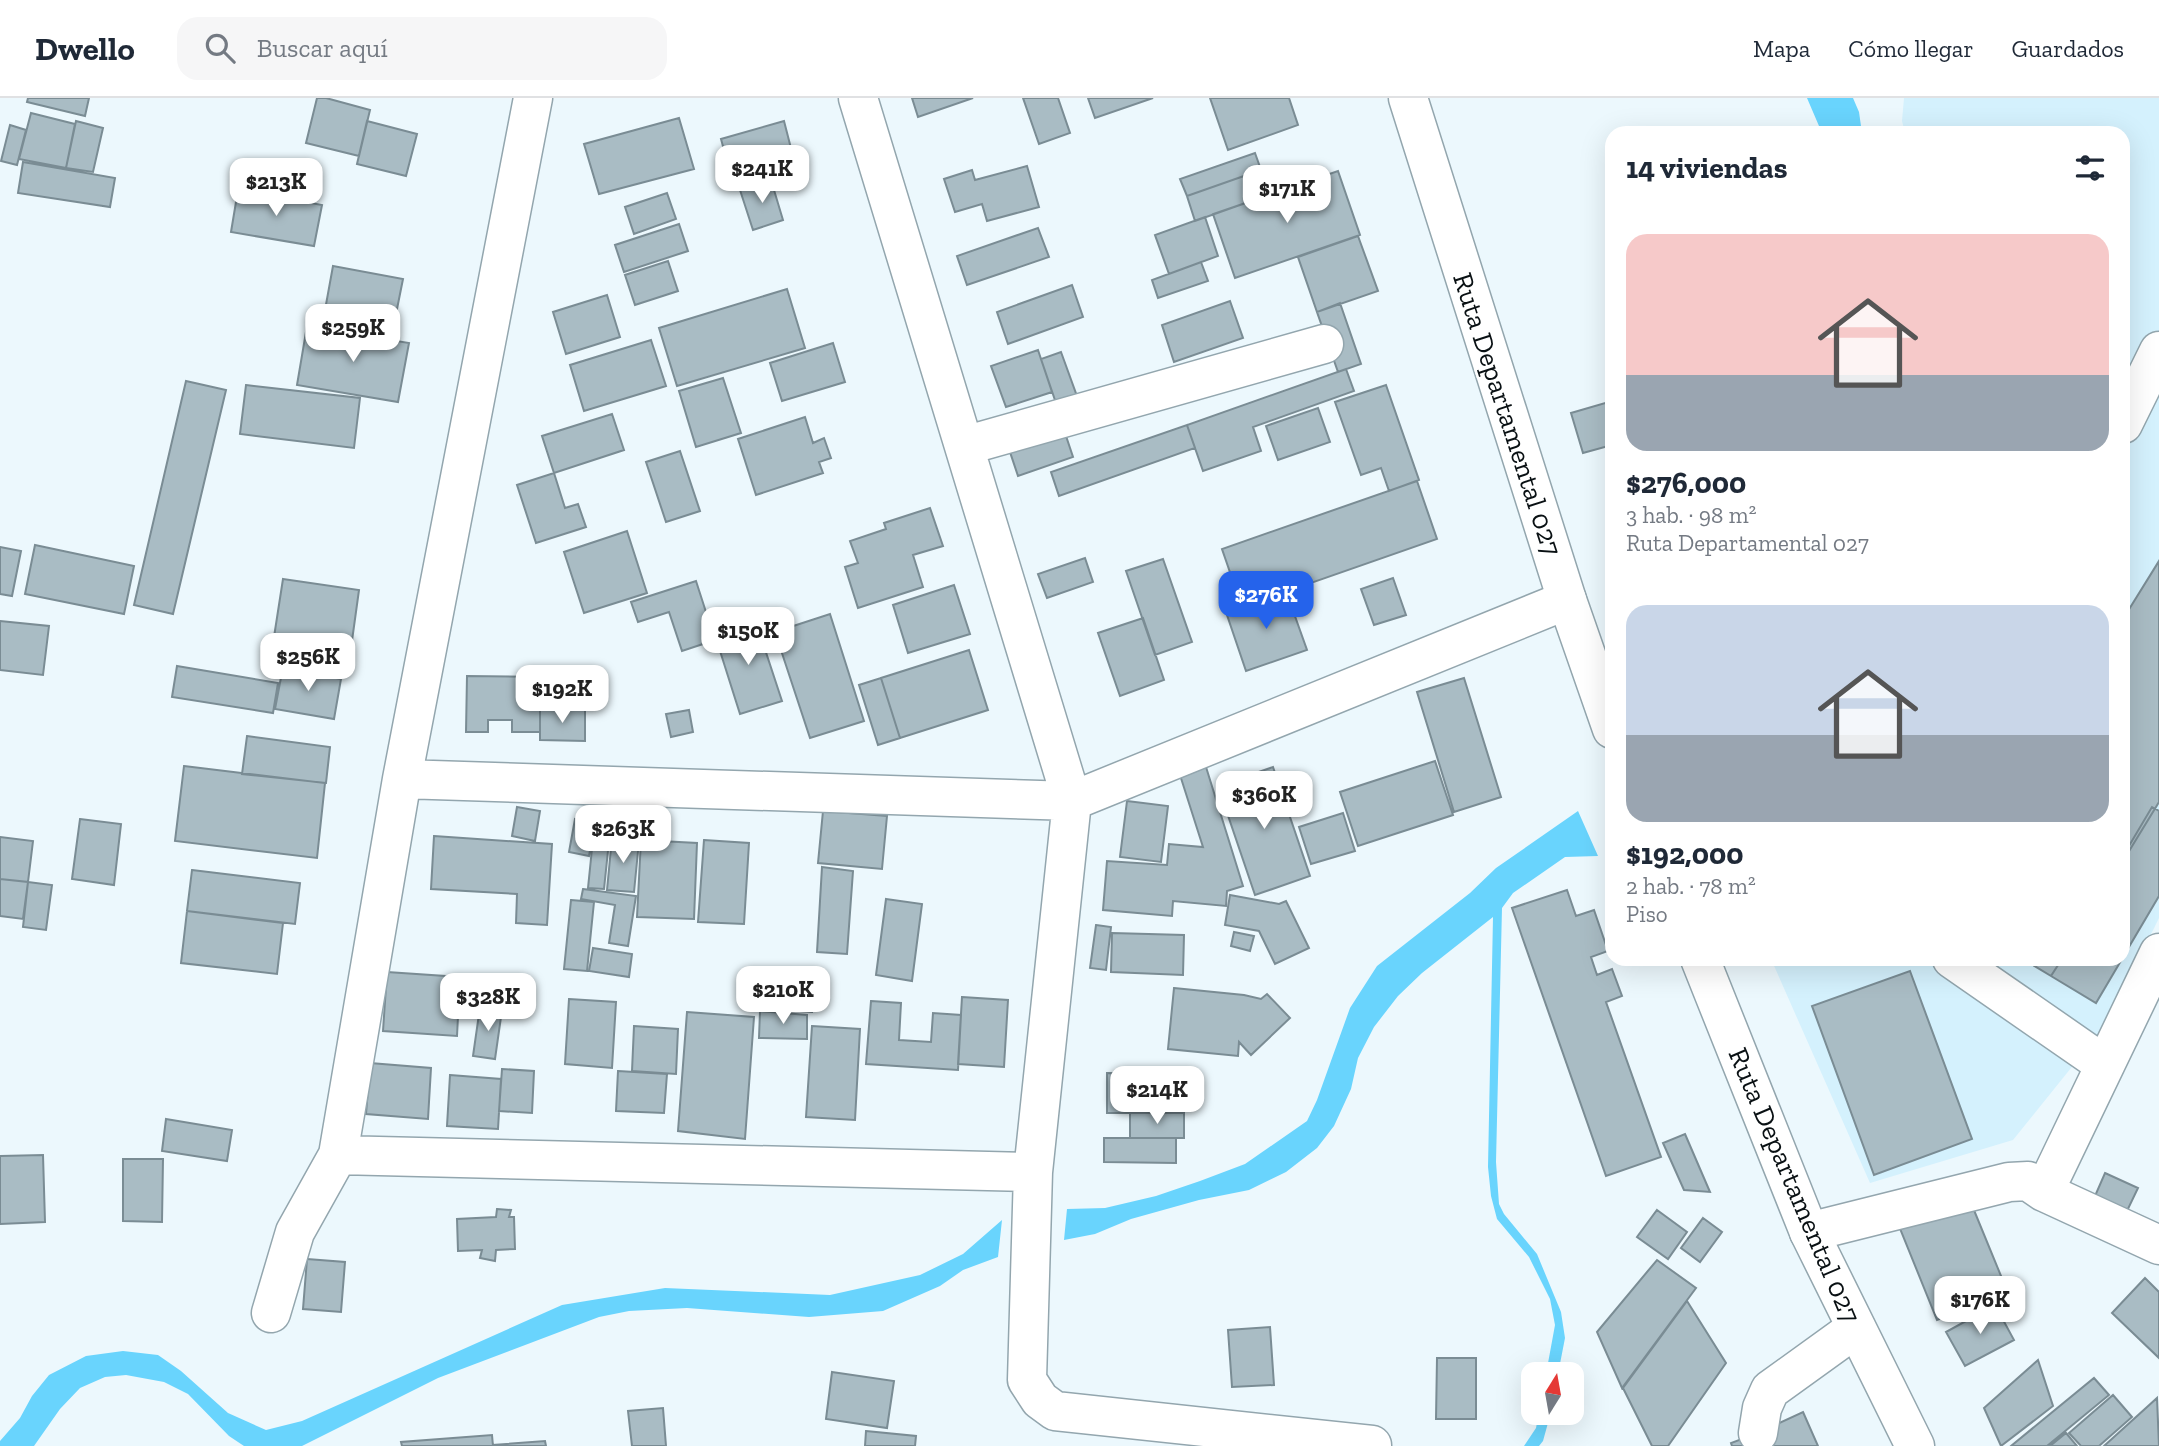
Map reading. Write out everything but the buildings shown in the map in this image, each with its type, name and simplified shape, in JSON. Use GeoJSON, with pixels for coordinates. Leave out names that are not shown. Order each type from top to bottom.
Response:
{"type":"FeatureCollection","features":[{"type":"Feature","properties":{"kind":"street"},"geometry":{"type":"LineString","coordinates":[[271,1313],[295,1232],[338,1155],[402,779],[533,98]]}},
{"type":"Feature","properties":{"kind":"street"},"geometry":{"type":"LineString","coordinates":[[858,98],[1072,801],[1033,1172],[1027,1381],[1040,1400],[1055,1411],[1372,1445]]}},
{"type":"Feature","properties":{"kind":"street","name":"Ruta Departamental 027"},"geometry":{"type":"LineString","coordinates":[[1408,98],[1567,600],[1605,709]]}},
{"type":"Feature","properties":{"kind":"street"},"geometry":{"type":"LineString","coordinates":[[964,446],[1324,344]]}},
{"type":"Feature","properties":{"kind":"street"},"geometry":{"type":"LineString","coordinates":[[2130,410],[2159,351]]}},
{"type":"Feature","properties":{"kind":"street"},"geometry":{"type":"LineString","coordinates":[[402,779],[1072,801],[1567,600]]}},
{"type":"Feature","properties":{"kind":"street"},"geometry":{"type":"LineString","coordinates":[[2044,1192],[2159,954]]}},
{"type":"Feature","properties":{"kind":"street","name":"Ruta Departamental 027"},"geometry":{"type":"LineString","coordinates":[[1703,966],[1809,1232],[1915,1446]]}},
{"type":"Feature","properties":{"kind":"street"},"geometry":{"type":"LineString","coordinates":[[1962,966],[2105,1065]]}},
{"type":"Feature","properties":{"kind":"street"},"geometry":{"type":"LineString","coordinates":[[338,1155],[1033,1172]]}},
{"type":"Feature","properties":{"kind":"street"},"geometry":{"type":"LineString","coordinates":[[1809,1232],[2009,1182],[2028,1181],[2044,1192],[2159,1245]]}},
{"type":"Feature","properties":{"kind":"street"},"geometry":{"type":"LineString","coordinates":[[1758,1433],[1762,1408],[1770,1390],[1856,1328]]}},
{"type":"Feature","properties":{"kind":"shaded area"},"geometry":{"type":"Polygon","coordinates":[[[1904,98],[2159,98],[2159,918],[2108,1022],[2013,1140],[1870,1183],[1774,966],[2130,966],[2130,126],[1903,126],[1904,98]]]}},
{"type":"Feature","properties":{"kind":"water"},"geometry":{"type":"Polygon","coordinates":[[[1807,98],[1853,98],[1861,126],[1819,126],[1807,98]]]}},
{"type":"Feature","properties":{"kind":"water"},"geometry":{"type":"Polygon","coordinates":[[[1578,811],[1598,856],[1565,857],[1513,893],[1502,908],[1496,1162],[1499,1204],[1537,1254],[1561,1312],[1565,1338],[1560,1362],[1548,1362],[1555,1325],[1550,1299],[1529,1257],[1497,1219],[1491,1196],[1488,1167],[1493,917],[1422,973],[1398,996],[1374,1027],[1358,1058],[1351,1089],[1334,1126],[1317,1148],[1286,1172],[1249,1190],[1199,1200],[1131,1219],[1095,1234],[1064,1240],[1067,1209],[1105,1208],[1156,1196],[1200,1181],[1245,1164],[1307,1121],[1350,1008],[1377,966],[1470,893],[1496,868],[1578,811]]]}},
{"type":"Feature","properties":{"kind":"water"},"geometry":{"type":"Polygon","coordinates":[[[1002,1220],[998,1257],[963,1270],[940,1286],[883,1311],[809,1317],[687,1308],[629,1311],[599,1317],[438,1378],[302,1446],[244,1446],[229,1436],[188,1394],[164,1382],[126,1375],[105,1377],[80,1388],[60,1409],[34,1446],[0,1446],[0,1441],[20,1418],[32,1396],[49,1375],[86,1356],[123,1351],[158,1355],[181,1371],[228,1413],[266,1430],[302,1421],[562,1305],[665,1288],[830,1295],[920,1275],[963,1254],[1002,1220]]]}},
{"type":"Feature","properties":{"kind":"water"},"geometry":{"type":"Polygon","coordinates":[[[1537,1425],[1547,1425],[1543,1441],[1539,1446],[1524,1446],[1537,1425]]]}}]}
